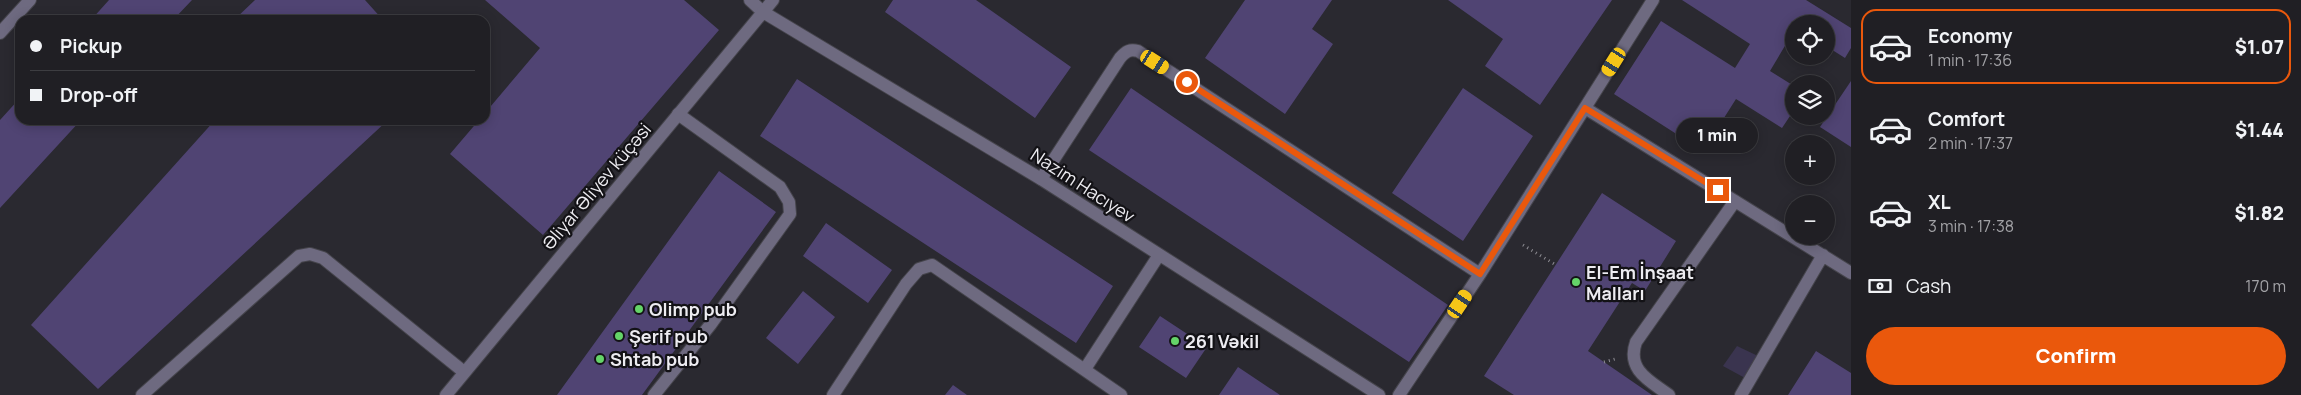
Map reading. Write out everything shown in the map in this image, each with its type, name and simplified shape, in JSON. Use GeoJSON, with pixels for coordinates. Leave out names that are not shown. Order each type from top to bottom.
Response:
{"type":"FeatureCollection","features":[{"type":"Feature","properties":{"kind":"street"},"geometry":{"type":"LineString","coordinates":[[17,15],[30,0]]}},
{"type":"Feature","properties":{"kind":"street","name":"Nazim Hacıyev"},"geometry":{"type":"LineString","coordinates":[[750,0],[763,12],[1041,179],[1380,395]]}},
{"type":"Feature","properties":{"kind":"street","name":"Əliyar Əliyev küçəsi"},"geometry":{"type":"LineString","coordinates":[[446,395],[773,0]]}},
{"type":"Feature","properties":{"kind":"street"},"geometry":{"type":"LineString","coordinates":[[1399,395],[1480,274],[1653,0]]}},
{"type":"Feature","properties":{"kind":"street"},"geometry":{"type":"LineString","coordinates":[[0,34],[15,17]]}},
{"type":"Feature","properties":{"kind":"street"},"geometry":{"type":"LineString","coordinates":[[1041,179],[1120,58],[1126,52],[1138,51],[1480,274]]}},
{"type":"Feature","properties":{"kind":"street"},"geometry":{"type":"LineString","coordinates":[[1585,108],[1851,273]]}},
{"type":"Feature","properties":{"kind":"street"},"geometry":{"type":"LineString","coordinates":[[654,395],[711,324],[790,214],[789,202],[780,187],[678,114]]}},
{"type":"Feature","properties":{"kind":"street"},"geometry":{"type":"LineString","coordinates":[[1669,395],[1639,373],[1633,351],[1636,342],[1734,201]]}},
{"type":"Feature","properties":{"kind":"street"},"geometry":{"type":"LineString","coordinates":[[142,395],[299,256],[310,254],[323,258],[464,372]]}},
{"type":"Feature","properties":{"kind":"street"},"geometry":{"type":"LineString","coordinates":[[1085,369],[1159,255]]}},
{"type":"Feature","properties":{"kind":"street"},"geometry":{"type":"LineString","coordinates":[[1741,395],[1823,255]]}},
{"type":"Feature","properties":{"kind":"street"},"geometry":{"type":"LineString","coordinates":[[834,395],[906,284],[919,269],[932,265],[1121,395]]}},
{"type":"Feature","properties":{"kind":"path"},"geometry":{"type":"LineString","coordinates":[[1505,234],[1556,265]]}},
{"type":"Feature","properties":{"kind":"shaded area"},"geometry":{"type":"Polygon","coordinates":[[[1737,346],[1758,356],[1745,378],[1723,366],[1737,346]]]}},
{"type":"Feature","properties":{"kind":"building"},"geometry":{"type":"Polygon","coordinates":[[[109,0],[192,0],[178,15],[96,15],[109,0]]]}},
{"type":"Feature","properties":{"kind":"building"},"geometry":{"type":"Polygon","coordinates":[[[255,0],[365,0],[378,15],[239,15],[255,0]]]}},
{"type":"Feature","properties":{"kind":"building"},"geometry":{"type":"Polygon","coordinates":[[[485,0],[684,0],[719,30],[543,235],[450,154],[475,125],[490,125],[490,107],[540,48],[485,0]]]}},
{"type":"Feature","properties":{"kind":"building"},"geometry":{"type":"Polygon","coordinates":[[[893,0],[976,0],[1071,67],[1035,118],[885,12],[893,0]]]}},
{"type":"Feature","properties":{"kind":"building"},"geometry":{"type":"Polygon","coordinates":[[[1245,0],[1332,0],[1312,29],[1333,44],[1285,114],[1205,58],[1245,0]]]}},
{"type":"Feature","properties":{"kind":"building"},"geometry":{"type":"Polygon","coordinates":[[[1448,0],[1612,0],[1540,105],[1485,66],[1503,39],[1448,0]]]}},
{"type":"Feature","properties":{"kind":"building"},"geometry":{"type":"Polygon","coordinates":[[[1682,0],[1806,0],[1830,15],[1785,15],[1785,46],[1770,71],[1785,80],[1785,124],[1782,128],[1736,99],[1703,151],[1614,94],[1661,21],[1735,68],[1750,44],[1682,0]]]}},
{"type":"Feature","properties":{"kind":"building"},"geometry":{"type":"Polygon","coordinates":[[[1835,18],[1851,28],[1851,48],[1845,58],[1835,52],[1835,18]]]}},
{"type":"Feature","properties":{"kind":"building"},"geometry":{"type":"Polygon","coordinates":[[[797,79],[1113,286],[1076,343],[760,136],[797,79]]]}},
{"type":"Feature","properties":{"kind":"building"},"geometry":{"type":"Polygon","coordinates":[[[1851,81],[1851,147],[1820,127],[1821,125],[1835,125],[1835,105],[1851,81]]]}},
{"type":"Feature","properties":{"kind":"building"},"geometry":{"type":"Polygon","coordinates":[[[1131,88],[1448,305],[1409,362],[1089,150],[1131,88]]]}},
{"type":"Feature","properties":{"kind":"building"},"geometry":{"type":"Polygon","coordinates":[[[1463,88],[1533,136],[1463,241],[1392,193],[1463,88]]]}},
{"type":"Feature","properties":{"kind":"building"},"geometry":{"type":"Polygon","coordinates":[[[15,104],[15,125],[76,125],[0,208],[0,120],[15,104]]]}},
{"type":"Feature","properties":{"kind":"building"},"geometry":{"type":"Polygon","coordinates":[[[211,125],[383,125],[98,389],[31,325],[211,125]]]}},
{"type":"Feature","properties":{"kind":"building"},"geometry":{"type":"Polygon","coordinates":[[[719,171],[776,212],[642,395],[557,395],[719,171]]]}},
{"type":"Feature","properties":{"kind":"building"},"geometry":{"type":"Polygon","coordinates":[[[1602,193],[1676,241],[1645,291],[1632,283],[1588,351],[1652,395],[1514,395],[1484,376],[1602,193]]]}},
{"type":"Feature","properties":{"kind":"building"},"geometry":{"type":"Polygon","coordinates":[[[826,223],[892,270],[868,303],[803,256],[826,223]]]}},
{"type":"Feature","properties":{"kind":"building"},"geometry":{"type":"Polygon","coordinates":[[[803,291],[835,317],[798,364],[766,338],[803,291]]]}},
{"type":"Feature","properties":{"kind":"building"},"geometry":{"type":"Polygon","coordinates":[[[1160,316],[1207,347],[1186,378],[1139,347],[1160,316]]]}},
{"type":"Feature","properties":{"kind":"building"},"geometry":{"type":"Polygon","coordinates":[[[1816,351],[1851,373],[1851,395],[1788,395],[1816,351]]]}},
{"type":"Feature","properties":{"kind":"building"},"geometry":{"type":"Polygon","coordinates":[[[1238,367],[1280,395],[1219,395],[1238,367]]]}},
{"type":"Feature","properties":{"kind":"building"},"geometry":{"type":"Polygon","coordinates":[[[953,385],[967,395],[945,395],[953,385]]]}},
{"type":"Feature","properties":{"kind":"place","name":"El-Em İnşaat Malları"},"geometry":{"type":"Point","coordinates":[1576,282]}},
{"type":"Feature","properties":{"kind":"place","name":"Olimp pub"},"geometry":{"type":"Point","coordinates":[639,309]}},
{"type":"Feature","properties":{"kind":"place","name":"Şerif pub"},"geometry":{"type":"Point","coordinates":[619,336]}},
{"type":"Feature","properties":{"kind":"place","name":"261 Vəkil"},"geometry":{"type":"Point","coordinates":[1175,341]}},
{"type":"Feature","properties":{"kind":"place","name":"Shtab pub"},"geometry":{"type":"Point","coordinates":[600,359]}},
{"type":"Feature","properties":{"kind":"route"},"geometry":{"type":"LineString","coordinates":[[1187,82],[1480,274],[1585,108],[1718,190]]}}]}
